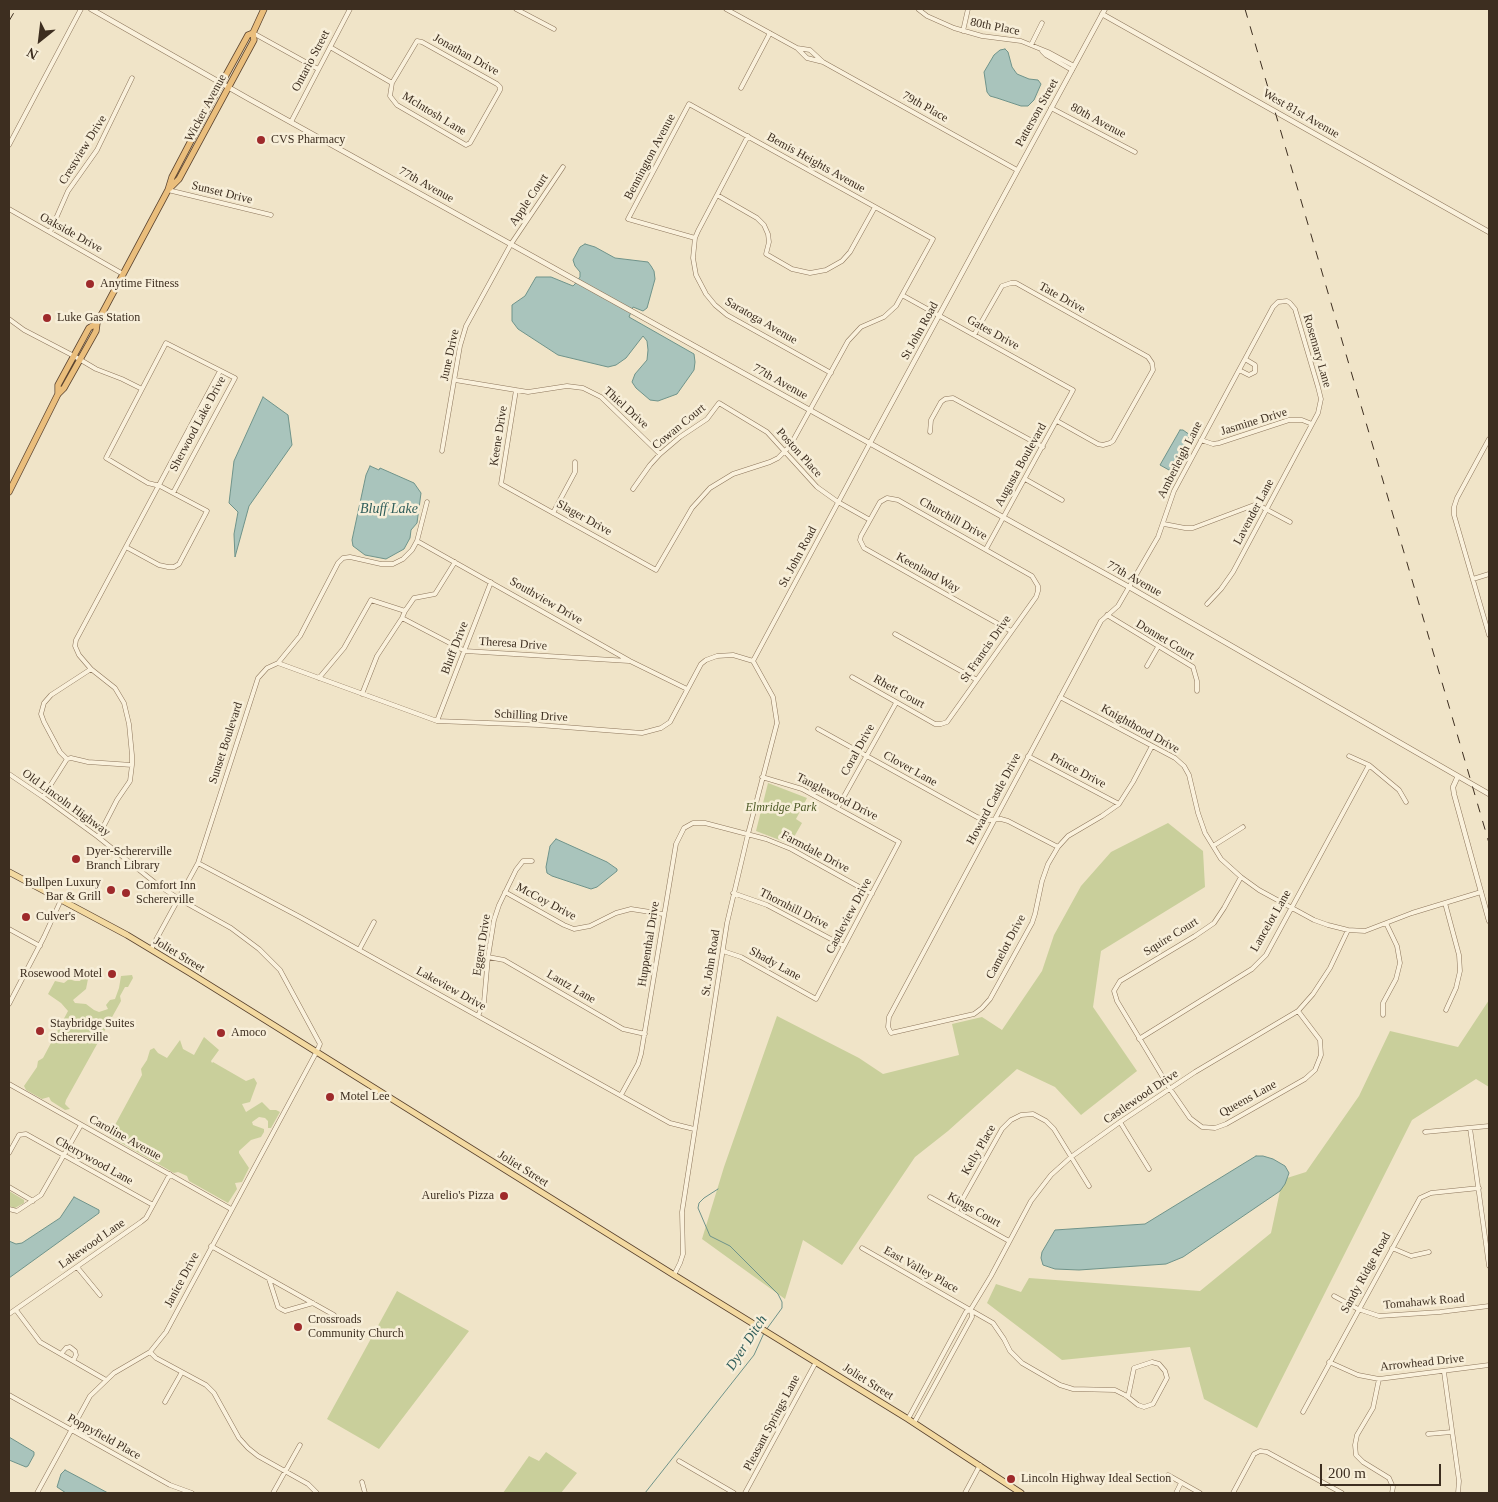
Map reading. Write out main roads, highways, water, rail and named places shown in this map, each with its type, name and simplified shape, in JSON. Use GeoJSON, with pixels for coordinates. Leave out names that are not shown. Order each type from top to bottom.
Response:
{"type":"FeatureCollection","features":[{"type":"Feature","properties":{"kind":"highway","name":"Wicker Avenue"},"geometry":{"type":"LineString","coordinates":[[9,492],[58,394],[64,388],[96,331],[97,323],[168,190],[172,177],[248,35],[253,32],[264,9]]}},
{"type":"Feature","properties":{"kind":"highway","name":"Wicker Avenue"},"geometry":{"type":"LineString","coordinates":[[168,190],[179,179],[254,40],[253,32]]}},
{"type":"Feature","properties":{"kind":"highway","name":"Wicker Avenue"},"geometry":{"type":"LineString","coordinates":[[58,394],[58,385],[89,328],[97,323]]}},
{"type":"Feature","properties":{"kind":"main road","name":"Joliet Street"},"geometry":{"type":"LineString","coordinates":[[9,872],[151,949],[908,1419],[1021,1493]]}},
{"type":"Feature","properties":{"kind":"water"},"geometry":{"type":"Polygon","coordinates":[[[1005,49],[1017,74],[1029,79],[1038,80],[1041,84],[1034,100],[1028,106],[1021,106],[990,96],[987,92],[984,72],[994,55],[1000,50],[1005,49]]]}},
{"type":"Feature","properties":{"kind":"water"},"geometry":{"type":"Polygon","coordinates":[[[585,244],[595,247],[615,258],[648,262],[651,266],[655,279],[647,308],[643,311],[633,307],[629,317],[694,354],[694,370],[677,394],[658,401],[650,400],[632,382],[635,374],[647,360],[647,341],[643,336],[626,358],[616,365],[608,367],[558,355],[518,329],[512,321],[512,305],[525,296],[536,277],[551,277],[573,286],[575,284],[580,277],[580,272],[573,260],[580,247],[585,244]]]}},
{"type":"Feature","properties":{"kind":"water"},"geometry":{"type":"Polygon","coordinates":[[[263,397],[288,415],[292,445],[249,506],[235,557],[234,534],[238,512],[229,503],[234,461],[263,397]]]}},
{"type":"Feature","properties":{"kind":"water"},"geometry":{"type":"Polygon","coordinates":[[[1180,430],[1190,435],[1171,470],[1169,470],[1160,465],[1180,430]]]}},
{"type":"Feature","properties":{"kind":"water","name":"Bluff Lake"},"geometry":{"type":"Polygon","coordinates":[[[370,466],[379,470],[380,468],[414,483],[421,493],[417,523],[411,530],[410,538],[404,549],[386,559],[365,555],[353,546],[352,540],[366,475],[370,466]]]}},
{"type":"Feature","properties":{"kind":"water"},"geometry":{"type":"Polygon","coordinates":[[[556,839],[607,862],[617,871],[597,887],[591,889],[552,876],[547,873],[546,867],[550,846],[556,839]]]}},
{"type":"Feature","properties":{"kind":"water"},"geometry":{"type":"Polygon","coordinates":[[[1256,1156],[1273,1159],[1285,1166],[1289,1173],[1280,1191],[1183,1257],[1166,1264],[1079,1270],[1055,1269],[1043,1265],[1042,1252],[1055,1230],[1145,1224],[1256,1156]]]}},
{"type":"Feature","properties":{"kind":"water"},"geometry":{"type":"Polygon","coordinates":[[[74,1197],[99,1210],[99,1213],[9,1278],[9,1241],[16,1244],[22,1243],[60,1218],[74,1197]]]}},
{"type":"Feature","properties":{"kind":"water"},"geometry":{"type":"Polygon","coordinates":[[[9,1437],[34,1452],[28,1466],[26,1467],[9,1460],[9,1437]]]}},
{"type":"Feature","properties":{"kind":"water"},"geometry":{"type":"Polygon","coordinates":[[[65,1470],[108,1493],[66,1493],[57,1487],[61,1474],[65,1470]]]}},
{"type":"Feature","properties":{"kind":"waterway","name":"Dyer Ditch"},"geometry":{"type":"LineString","coordinates":[[718,1189],[704,1198],[699,1203],[698,1208],[710,1236],[730,1246],[778,1294],[782,1302],[782,1308],[766,1330]]}},
{"type":"Feature","properties":{"kind":"waterway","name":"Dyer Ditch"},"geometry":{"type":"LineString","coordinates":[[645,1493],[754,1355],[764,1333]]}},
{"type":"Feature","properties":{"kind":"railway"},"geometry":{"type":"LineString","coordinates":[[9,21],[16,9]]}},
{"type":"Feature","properties":{"kind":"railway"},"geometry":{"type":"LineString","coordinates":[[1245,9],[1489,843]]}},
{"type":"Feature","properties":{"kind":"place","name":"CVS Pharmacy"},"geometry":{"type":"Point","coordinates":[261,140]}},
{"type":"Feature","properties":{"kind":"place","name":"Anytime Fitness"},"geometry":{"type":"Point","coordinates":[90,284]}},
{"type":"Feature","properties":{"kind":"place","name":"Luke Gas Station"},"geometry":{"type":"Point","coordinates":[47,318]}},
{"type":"Feature","properties":{"kind":"place","name":"Dyer-Schererville Branch Library"},"geometry":{"type":"Point","coordinates":[76,859]}},
{"type":"Feature","properties":{"kind":"place","name":"Bullpen Luxury Bar & Grill"},"geometry":{"type":"Point","coordinates":[111,890]}},
{"type":"Feature","properties":{"kind":"place","name":"Comfort Inn Schererville"},"geometry":{"type":"Point","coordinates":[126,893]}},
{"type":"Feature","properties":{"kind":"place","name":"Culver's"},"geometry":{"type":"Point","coordinates":[26,917]}},
{"type":"Feature","properties":{"kind":"place","name":"Rosewood Motel"},"geometry":{"type":"Point","coordinates":[112,974]}},
{"type":"Feature","properties":{"kind":"place","name":"Staybridge Suites Schererville"},"geometry":{"type":"Point","coordinates":[40,1031]}},
{"type":"Feature","properties":{"kind":"place","name":"Amoco"},"geometry":{"type":"Point","coordinates":[221,1033]}},
{"type":"Feature","properties":{"kind":"place","name":"Motel Lee"},"geometry":{"type":"Point","coordinates":[330,1097]}},
{"type":"Feature","properties":{"kind":"place","name":"Aurelio's Pizza"},"geometry":{"type":"Point","coordinates":[504,1196]}},
{"type":"Feature","properties":{"kind":"place","name":"Crossroads Community Church"},"geometry":{"type":"Point","coordinates":[298,1327]}},
{"type":"Feature","properties":{"kind":"place","name":"Lincoln Highway Ideal Section"},"geometry":{"type":"Point","coordinates":[1011,1479]}},
{"type":"Feature","properties":{"kind":"park label","name":"Elmridge Park"},"geometry":{"type":"Point","coordinates":[781,808]}}]}
